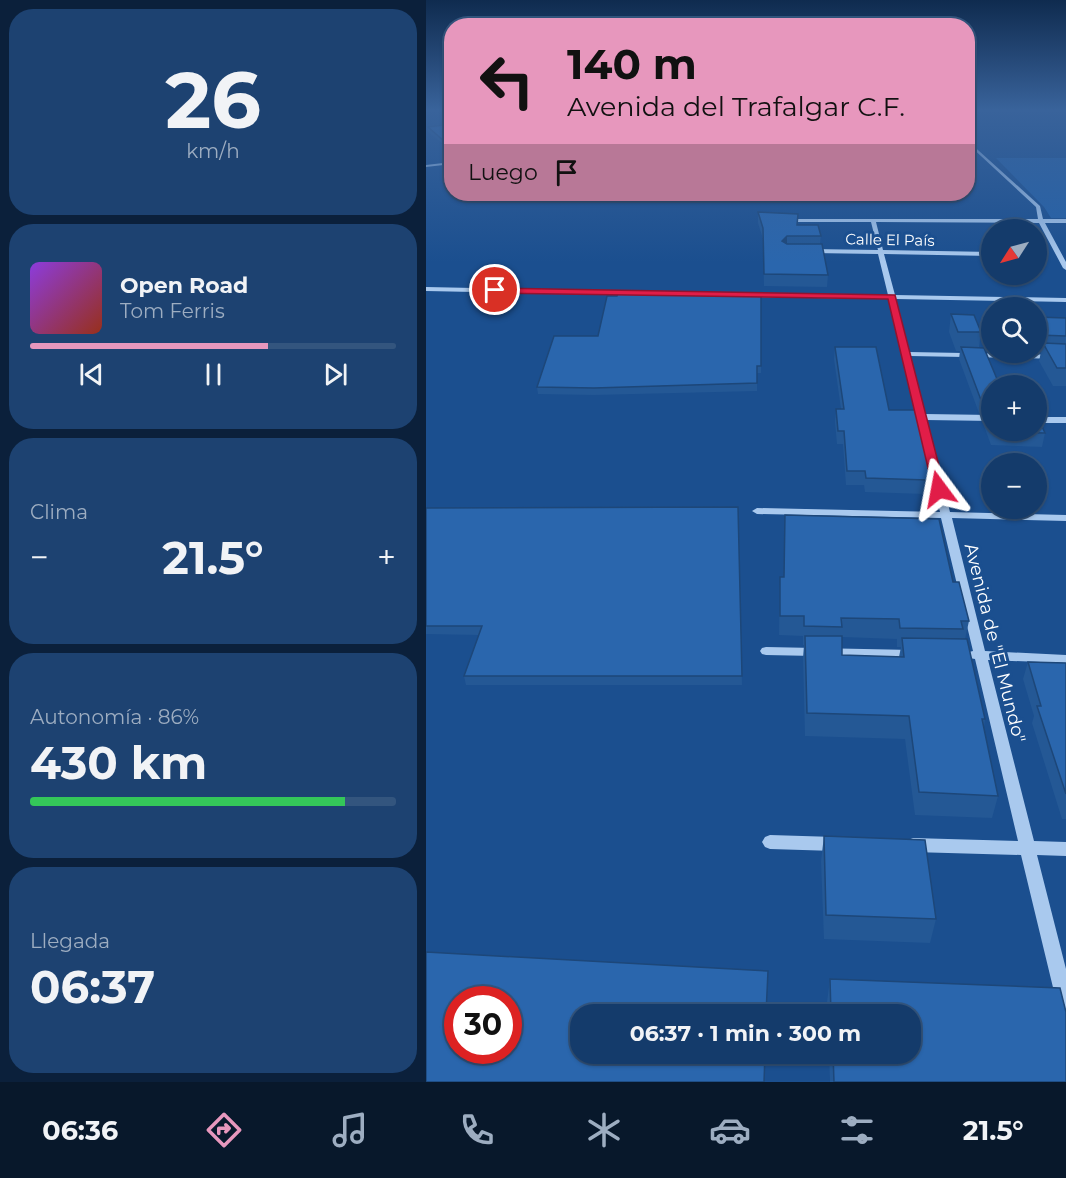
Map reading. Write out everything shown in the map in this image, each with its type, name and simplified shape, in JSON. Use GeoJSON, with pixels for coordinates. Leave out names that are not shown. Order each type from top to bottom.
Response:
{"type":"FeatureCollection","features":[{"type":"Feature","properties":{"kind":"street"},"geometry":{"type":"LineString","coordinates":[[988,160],[1038,207],[1041,219]]}},
{"type":"Feature","properties":{"kind":"street"},"geometry":{"type":"LineString","coordinates":[[426,166],[444,164]]}},
{"type":"Feature","properties":{"kind":"street"},"geometry":{"type":"LineString","coordinates":[[783,220],[981,221]]}},
{"type":"Feature","properties":{"kind":"street","name":"Avenida de \"El Mundo\""},"geometry":{"type":"LineString","coordinates":[[873,220],[1066,1004]]}},
{"type":"Feature","properties":{"kind":"street"},"geometry":{"type":"LineString","coordinates":[[1047,221],[1066,221]]}},
{"type":"Feature","properties":{"kind":"street"},"geometry":{"type":"LineString","coordinates":[[1047,232],[1066,268]]}},
{"type":"Feature","properties":{"kind":"street","name":"Calle El País"},"geometry":{"type":"LineString","coordinates":[[799,251],[981,254]]}},
{"type":"Feature","properties":{"kind":"street"},"geometry":{"type":"LineString","coordinates":[[426,289],[641,293]]}},
{"type":"Feature","properties":{"kind":"street"},"geometry":{"type":"LineString","coordinates":[[736,295],[1066,300]]}},
{"type":"Feature","properties":{"kind":"street"},"geometry":{"type":"LineString","coordinates":[[906,354],[1066,357]]}},
{"type":"Feature","properties":{"kind":"street"},"geometry":{"type":"LineString","coordinates":[[922,417],[981,418]]}},
{"type":"Feature","properties":{"kind":"street"},"geometry":{"type":"LineString","coordinates":[[1047,420],[1066,420]]}},
{"type":"Feature","properties":{"kind":"street"},"geometry":{"type":"LineString","coordinates":[[757,511],[1066,518]]}},
{"type":"Feature","properties":{"kind":"street"},"geometry":{"type":"LineString","coordinates":[[766,651],[920,654]]}},
{"type":"Feature","properties":{"kind":"street"},"geometry":{"type":"LineString","coordinates":[[956,654],[1066,659]]}},
{"type":"Feature","properties":{"kind":"street"},"geometry":{"type":"LineString","coordinates":[[770,842],[856,844]]}},
{"type":"Feature","properties":{"kind":"street"},"geometry":{"type":"LineString","coordinates":[[902,845],[1066,849]]}},
{"type":"Feature","properties":{"kind":"shaded area"},"geometry":{"type":"Polygon","coordinates":[[[998,160],[1066,160],[1066,218],[1051,218],[1044,207],[998,160]]]}},
{"type":"Feature","properties":{"kind":"building"},"geometry":{"type":"Polygon","coordinates":[[[758,212],[798,214],[797,225],[818,225],[821,236],[787,236],[782,241],[787,244],[822,244],[828,275],[764,274],[763,228],[758,212]]]}},
{"type":"Feature","properties":{"kind":"building"},"geometry":{"type":"Polygon","coordinates":[[[618,292],[761,295],[761,366],[757,366],[757,383],[594,388],[537,387],[554,336],[598,336],[607,296],[617,296],[618,292]]]}},
{"type":"Feature","properties":{"kind":"building"},"geometry":{"type":"Polygon","coordinates":[[[951,314],[974,315],[981,332],[958,332],[951,314]]]}},
{"type":"Feature","properties":{"kind":"building"},"geometry":{"type":"Polygon","coordinates":[[[1047,317],[1066,318],[1066,336],[1047,335],[1047,317]]]}},
{"type":"Feature","properties":{"kind":"building"},"geometry":{"type":"Polygon","coordinates":[[[1047,343],[1066,344],[1066,368],[1057,368],[1047,350],[1047,343]]]}},
{"type":"Feature","properties":{"kind":"building"},"geometry":{"type":"Polygon","coordinates":[[[835,347],[876,347],[889,410],[918,410],[935,477],[927,477],[927,480],[866,478],[865,471],[847,471],[844,431],[838,431],[836,409],[844,409],[835,347]]]}},
{"type":"Feature","properties":{"kind":"building"},"geometry":{"type":"Polygon","coordinates":[[[961,347],[981,348],[981,363],[990,363],[995,375],[981,375],[981,400],[961,347]]]}},
{"type":"Feature","properties":{"kind":"building"},"geometry":{"type":"Polygon","coordinates":[[[738,507],[742,676],[464,676],[482,626],[426,626],[426,508],[738,507]]]}},
{"type":"Feature","properties":{"kind":"building"},"geometry":{"type":"Polygon","coordinates":[[[785,515],[939,519],[953,582],[959,582],[969,621],[961,621],[963,629],[900,628],[899,619],[841,618],[842,627],[804,626],[804,616],[780,616],[780,577],[784,577],[785,515]]]}},
{"type":"Feature","properties":{"kind":"building"},"geometry":{"type":"Polygon","coordinates":[[[805,636],[842,636],[842,655],[904,657],[902,638],[967,639],[985,719],[982,719],[998,796],[919,792],[909,716],[807,713],[805,636]]]}},
{"type":"Feature","properties":{"kind":"building"},"geometry":{"type":"Polygon","coordinates":[[[1028,662],[1066,663],[1066,794],[1037,706],[1041,706],[1028,662]]]}},
{"type":"Feature","properties":{"kind":"building"},"geometry":{"type":"Polygon","coordinates":[[[824,836],[925,840],[936,919],[826,915],[824,836]]]}},
{"type":"Feature","properties":{"kind":"building"},"geometry":{"type":"Polygon","coordinates":[[[426,952],[768,971],[766,1004],[570,1004],[570,1064],[765,1064],[764,1082],[426,1082],[426,952]]]}},
{"type":"Feature","properties":{"kind":"building"},"geometry":{"type":"Polygon","coordinates":[[[830,979],[1060,988],[1066,1012],[1066,1082],[834,1082],[833,1064],[921,1064],[921,1004],[831,1004],[830,979]]]}},
{"type":"Feature","properties":{"kind":"route"},"geometry":{"type":"LineString","coordinates":[[495,290],[892,297],[939,489]]}}]}
